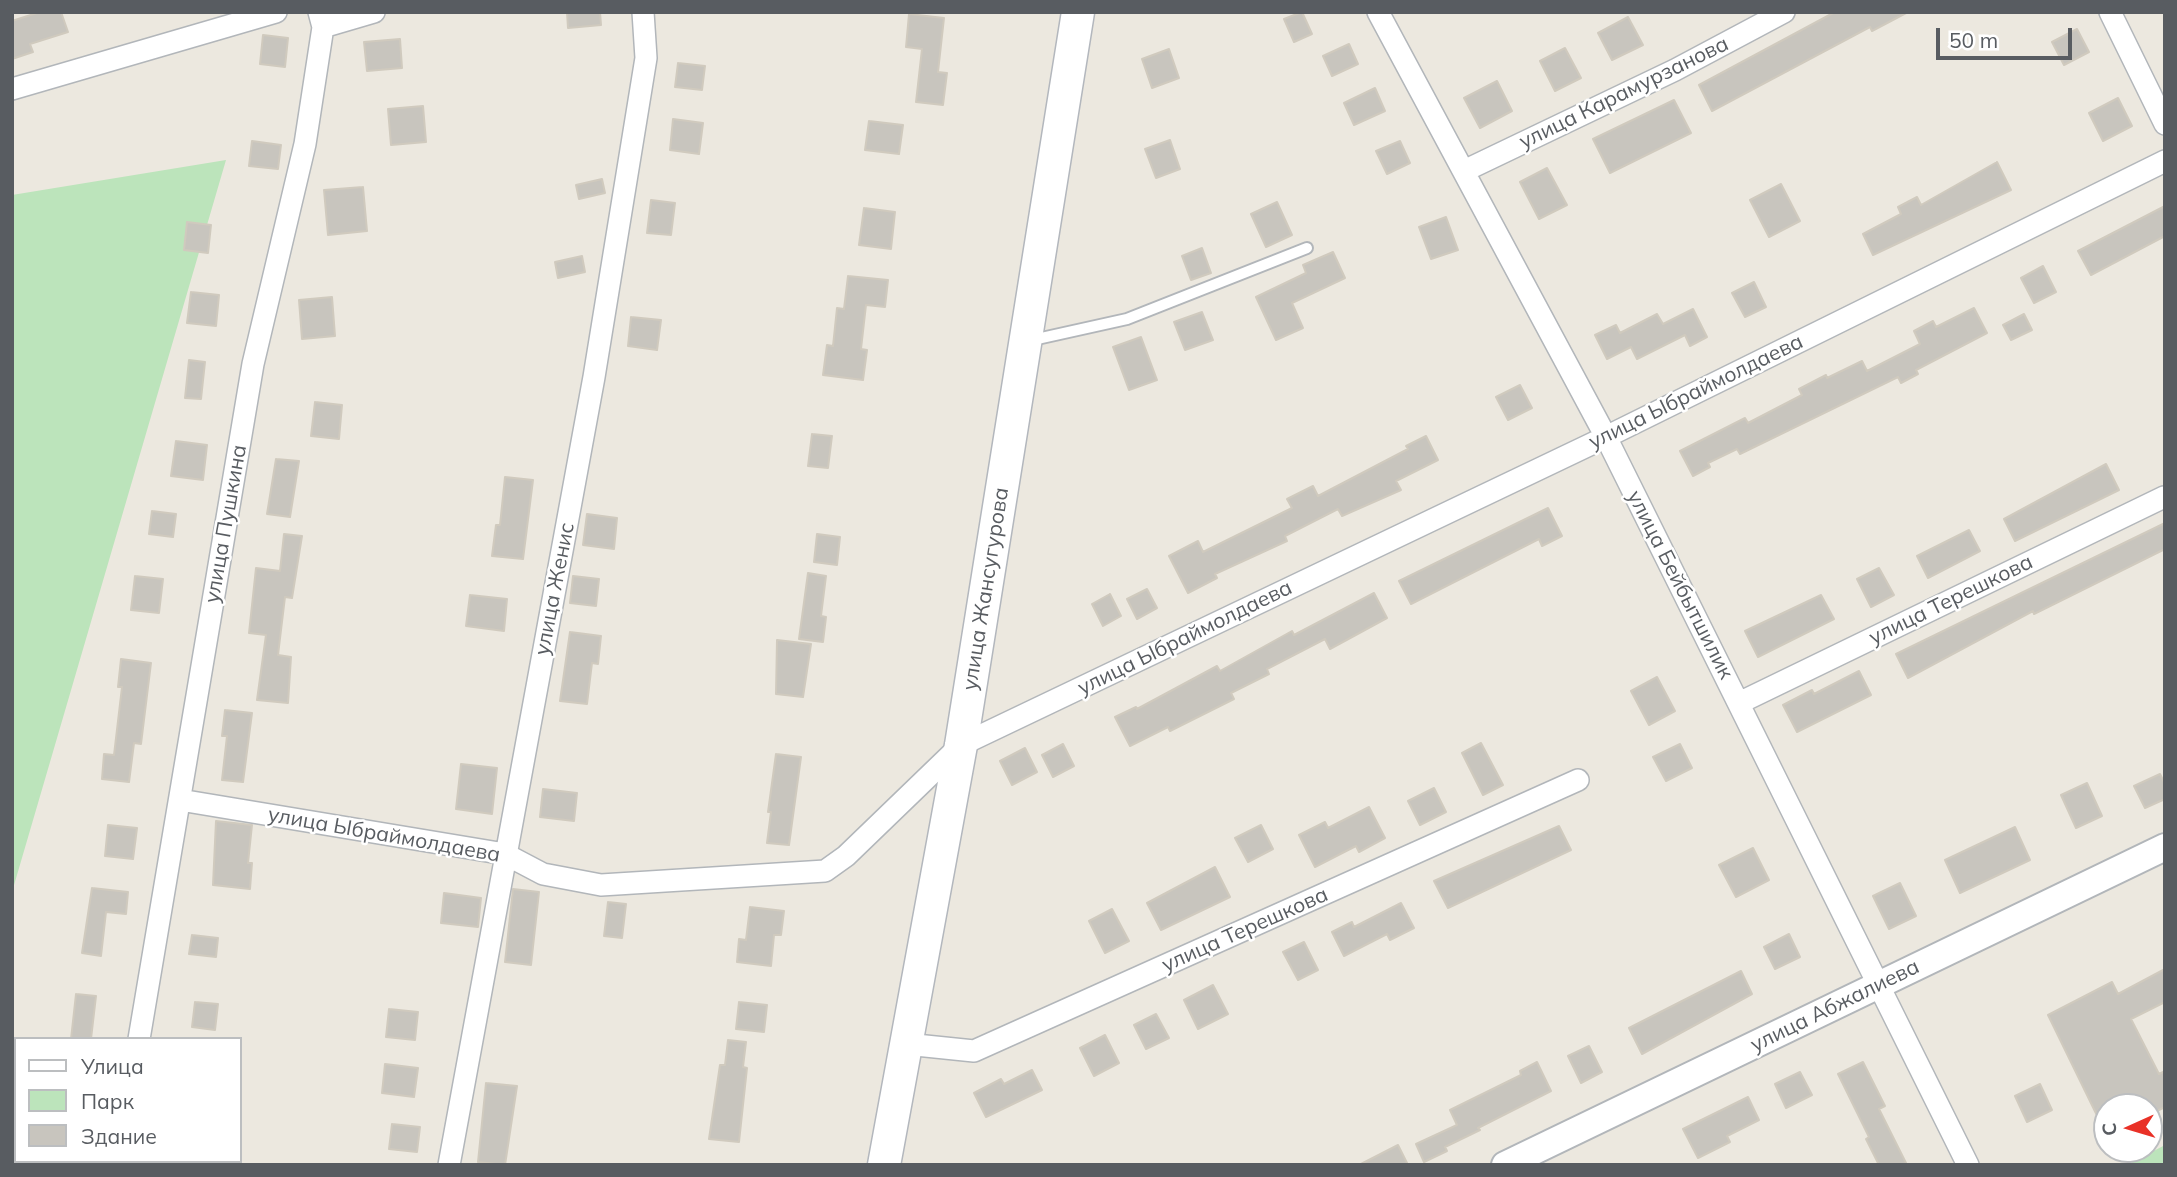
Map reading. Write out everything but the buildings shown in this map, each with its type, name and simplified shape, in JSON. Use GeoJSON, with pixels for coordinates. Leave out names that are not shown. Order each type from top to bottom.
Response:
{"type":"FeatureCollection","features":[{"type":"Feature","properties":{"kind":"main road","name":"улица Жансугурова"},"geometry":{"type":"LineString","coordinates":[[884,1165],[961,745],[1078,12]]}},
{"type":"Feature","properties":{"kind":"street"},"geometry":{"type":"LineString","coordinates":[[12,89],[276,12]]}},
{"type":"Feature","properties":{"kind":"street"},"geometry":{"type":"LineString","coordinates":[[321,20],[374,12]]}},
{"type":"Feature","properties":{"kind":"street","name":"улица Женис"},"geometry":{"type":"LineString","coordinates":[[449,1165],[594,377],[646,58],[643,12]]}},
{"type":"Feature","properties":{"kind":"street","name":"улица Бейбытшилик"},"geometry":{"type":"LineString","coordinates":[[1378,12],[1606,437],[1968,1165]]}},
{"type":"Feature","properties":{"kind":"street","name":"улица Карамурзанова"},"geometry":{"type":"LineString","coordinates":[[1464,171],[1675,70],[1784,12]]}},
{"type":"Feature","properties":{"kind":"street"},"geometry":{"type":"LineString","coordinates":[[2110,12],[2165,124]]}},
{"type":"Feature","properties":{"kind":"street","name":"улица Пушкина"},"geometry":{"type":"LineString","coordinates":[[139,1037],[253,365],[305,144],[321,20]]}},
{"type":"Feature","properties":{"kind":"street","name":"улица Ыбраймолдаева"},"geometry":{"type":"LineString","coordinates":[[180,800],[505,854],[543,874],[601,885],[825,871],[846,856],[961,745],[1606,437],[2165,161]]}},
{"type":"Feature","properties":{"kind":"street","name":"улица Терешкова"},"geometry":{"type":"LineString","coordinates":[[1739,703],[2164,497]]}},
{"type":"Feature","properties":{"kind":"street","name":"улица Терешкова"},"geometry":{"type":"LineString","coordinates":[[906,1044],[974,1051],[1578,780]]}},
{"type":"Feature","properties":{"kind":"street","name":"улица Абжалиева"},"geometry":{"type":"LineString","coordinates":[[1505,1165],[2165,847]]}},
{"type":"Feature","properties":{"kind":"lane"},"geometry":{"type":"LineString","coordinates":[[1026,342],[1127,319],[1307,248]]}},
{"type":"Feature","properties":{"kind":"green space"},"geometry":{"type":"Polygon","coordinates":[[[226,160],[12,892],[12,195],[226,160]]]}},
{"type":"Feature","properties":{"kind":"green space"},"geometry":{"type":"Polygon","coordinates":[[[2165,1145],[2165,1165],[2127,1165],[2163,1163],[2165,1145]]]}}]}
